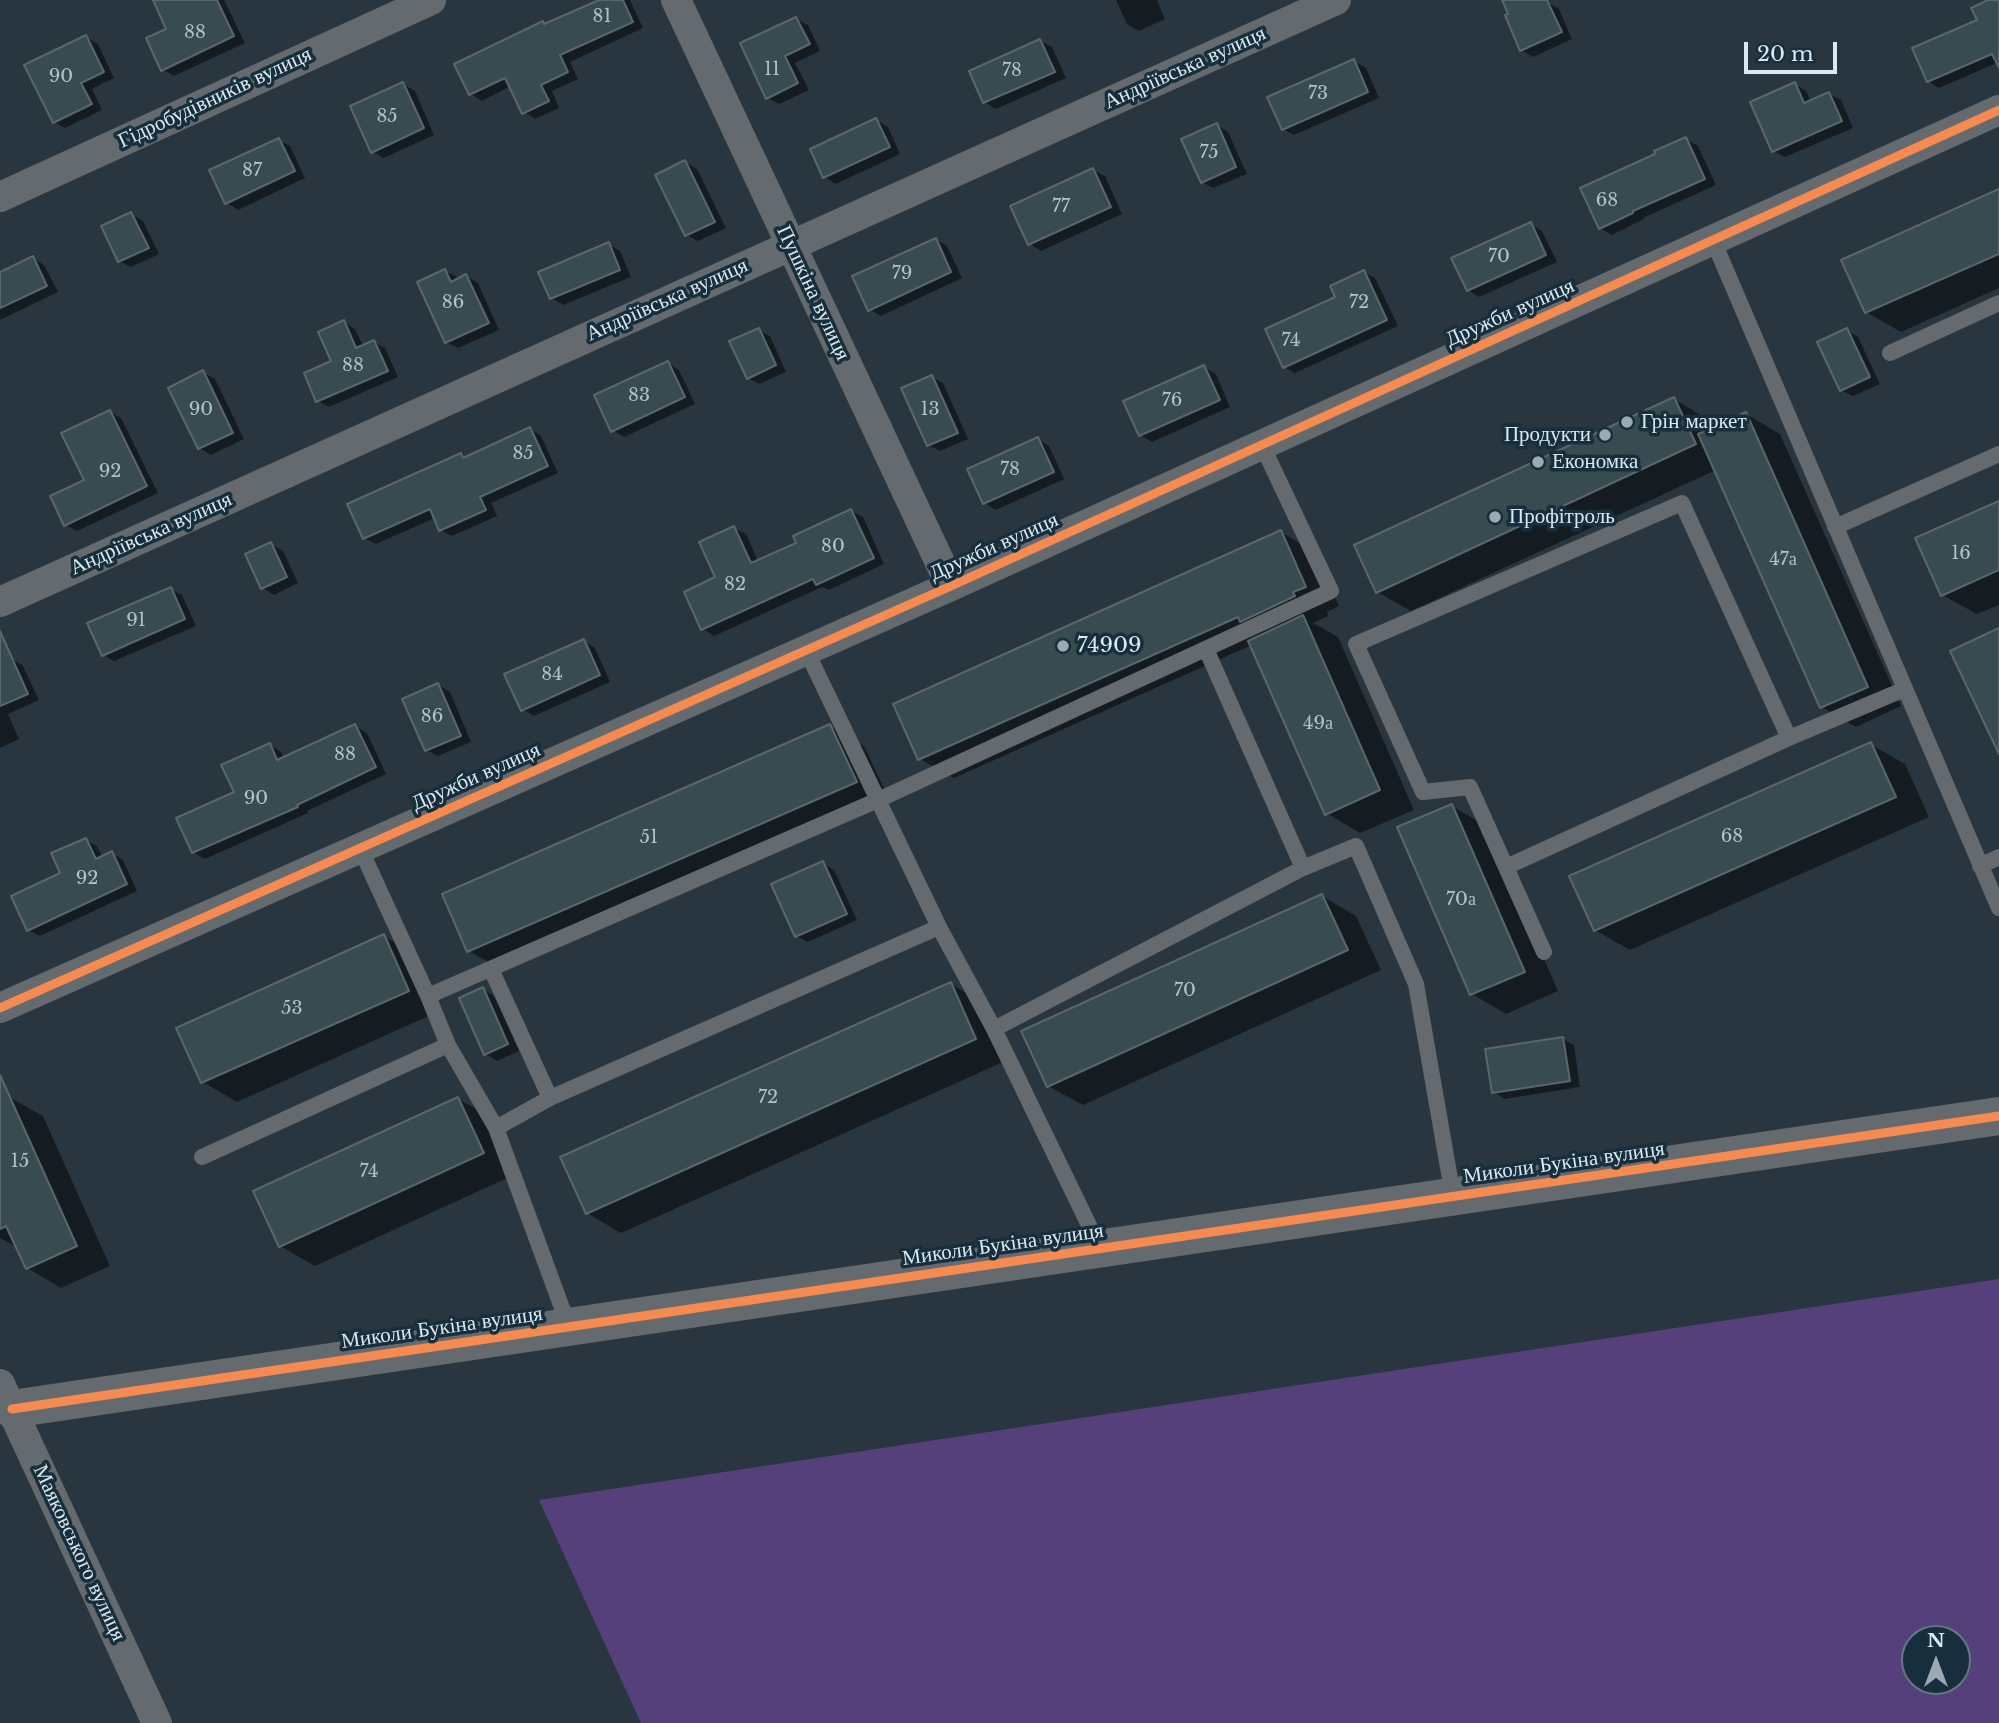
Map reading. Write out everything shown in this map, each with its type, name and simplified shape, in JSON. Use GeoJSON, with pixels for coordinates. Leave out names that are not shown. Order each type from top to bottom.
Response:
{"type":"FeatureCollection","features":[{"type":"Feature","properties":{"kind":"street","name":"Гідробудівників вулиця"},"geometry":{"type":"LineString","coordinates":[[0,197],[431,0]]}},
{"type":"Feature","properties":{"kind":"street","name":"Пушкіна вулиця"},"geometry":{"type":"LineString","coordinates":[[676,0],[951,586]]}},
{"type":"Feature","properties":{"kind":"street","name":"Андріївська вулиця"},"geometry":{"type":"LineString","coordinates":[[0,602],[1336,0]]}},
{"type":"Feature","properties":{"kind":"street","name":"Дружби вулиця"},"geometry":{"type":"LineString","coordinates":[[0,1008],[951,586],[1999,110]]}},
{"type":"Feature","properties":{"kind":"street","name":"Миколи Букіна вулиця"},"geometry":{"type":"LineString","coordinates":[[6,1396],[569,1326],[1999,1116]]}},
{"type":"Feature","properties":{"kind":"street","name":"Маяковського вулиця"},"geometry":{"type":"LineString","coordinates":[[6,1396],[157,1723]]}},
{"type":"Feature","properties":{"kind":"lane"},"geometry":{"type":"LineString","coordinates":[[1713,240],[1999,908]]}},
{"type":"Feature","properties":{"kind":"lane"},"geometry":{"type":"LineString","coordinates":[[1890,353],[1999,303]]}},
{"type":"Feature","properties":{"kind":"lane"},"geometry":{"type":"LineString","coordinates":[[428,996],[877,800],[1331,591],[1262,445]]}},
{"type":"Feature","properties":{"kind":"lane"},"geometry":{"type":"LineString","coordinates":[[1835,527],[1999,454]]}},
{"type":"Feature","properties":{"kind":"lane"},"geometry":{"type":"LineString","coordinates":[[1544,952],[1471,787],[1423,792],[1356,643],[1682,503],[1789,738]]}},
{"type":"Feature","properties":{"kind":"lane"},"geometry":{"type":"LineString","coordinates":[[1206,649],[1303,868]]}},
{"type":"Feature","properties":{"kind":"lane"},"geometry":{"type":"LineString","coordinates":[[806,650],[939,927],[994,1029],[1100,1248]]}},
{"type":"Feature","properties":{"kind":"lane"},"geometry":{"type":"LineString","coordinates":[[1506,867],[1789,738],[1905,689]]}},
{"type":"Feature","properties":{"kind":"lane"},"geometry":{"type":"LineString","coordinates":[[994,1029],[1303,868],[1356,846],[1416,984],[1454,1197]]}},
{"type":"Feature","properties":{"kind":"lane"},"geometry":{"type":"LineString","coordinates":[[360,848],[448,1045],[496,1128],[569,1326]]}},
{"type":"Feature","properties":{"kind":"lane"},"geometry":{"type":"LineString","coordinates":[[1980,866],[1999,857]]}},
{"type":"Feature","properties":{"kind":"lane"},"geometry":{"type":"LineString","coordinates":[[496,1128],[550,1098],[939,927]]}},
{"type":"Feature","properties":{"kind":"lane"},"geometry":{"type":"LineString","coordinates":[[491,969],[550,1098]]}},
{"type":"Feature","properties":{"kind":"lane"},"geometry":{"type":"LineString","coordinates":[[202,1157],[448,1045]]}},
{"type":"Feature","properties":{"kind":"shaded area"},"geometry":{"type":"Polygon","coordinates":[[[1999,1279],[1999,1723],[641,1723],[539,1500],[1999,1279]]]}},
{"type":"Feature","properties":{"kind":"building"},"geometry":{"type":"Polygon","coordinates":[[[153,0],[217,0],[234,36],[161,71],[146,38],[166,29],[153,0]]]}},
{"type":"Feature","properties":{"kind":"building"},"geometry":{"type":"Polygon","coordinates":[[[599,0],[623,0],[633,22],[560,55],[568,72],[541,85],[549,101],[522,114],[505,78],[469,95],[454,64],[543,21],[544,24],[599,0]]]}},
{"type":"Feature","properties":{"kind":"building"},"geometry":{"type":"Polygon","coordinates":[[[1502,0],[1547,0],[1562,32],[1520,51],[1505,15],[1508,14],[1502,0]]]}},
{"type":"Feature","properties":{"kind":"building"},"geometry":{"type":"Polygon","coordinates":[[[1988,0],[1999,0],[1999,68],[1992,54],[1927,82],[1912,48],[1977,20],[1971,8],[1988,0]]]}},
{"type":"Feature","properties":{"kind":"building"},"geometry":{"type":"Polygon","coordinates":[[[796,17],[810,44],[785,56],[798,83],[766,99],[740,43],[796,17]]]}},
{"type":"Feature","properties":{"kind":"building"},"geometry":{"type":"Polygon","coordinates":[[[86,35],[104,72],[81,83],[92,104],[53,123],[24,65],[86,35]]]}},
{"type":"Feature","properties":{"kind":"building"},"geometry":{"type":"Polygon","coordinates":[[[1040,39],[1055,72],[983,103],[969,71],[1040,39]]]}},
{"type":"Feature","properties":{"kind":"building"},"geometry":{"type":"Polygon","coordinates":[[[1354,59],[1368,92],[1282,130],[1267,97],[1354,59]]]}},
{"type":"Feature","properties":{"kind":"building"},"geometry":{"type":"Polygon","coordinates":[[[403,82],[424,128],[371,153],[350,106],[403,82]]]}},
{"type":"Feature","properties":{"kind":"building"},"geometry":{"type":"Polygon","coordinates":[[[1795,82],[1804,103],[1829,92],[1842,121],[1772,152],[1750,102],[1795,82]]]}},
{"type":"Feature","properties":{"kind":"building"},"geometry":{"type":"Polygon","coordinates":[[[876,118],[890,147],[823,178],[810,149],[876,118]]]}},
{"type":"Feature","properties":{"kind":"building"},"geometry":{"type":"Polygon","coordinates":[[[1217,123],[1236,167],[1201,183],[1181,139],[1217,123]]]}},
{"type":"Feature","properties":{"kind":"building"},"geometry":{"type":"Polygon","coordinates":[[[1686,137],[1705,179],[1599,229],[1580,188],[1686,137]]]}},
{"type":"Feature","properties":{"kind":"building"},"geometry":{"type":"Polygon","coordinates":[[[279,138],[295,171],[225,204],[209,170],[279,138]]]}},
{"type":"Feature","properties":{"kind":"building"},"geometry":{"type":"Polygon","coordinates":[[[685,160],[715,222],[685,236],[655,175],[685,160]]]}},
{"type":"Feature","properties":{"kind":"building"},"geometry":{"type":"Polygon","coordinates":[[[1093,168],[1111,207],[1028,245],[1010,206],[1093,168]]]}},
{"type":"Feature","properties":{"kind":"building"},"geometry":{"type":"Polygon","coordinates":[[[1999,189],[1999,254],[1865,313],[1841,260],[1999,189]]]}},
{"type":"Feature","properties":{"kind":"building"},"geometry":{"type":"Polygon","coordinates":[[[131,212],[149,248],[118,262],[101,226],[131,212]]]}},
{"type":"Feature","properties":{"kind":"building"},"geometry":{"type":"Polygon","coordinates":[[[1531,222],[1546,255],[1467,291],[1451,258],[1531,222]]]}},
{"type":"Feature","properties":{"kind":"building"},"geometry":{"type":"Polygon","coordinates":[[[936,238],[951,272],[868,311],[852,276],[936,238]]]}},
{"type":"Feature","properties":{"kind":"building"},"geometry":{"type":"Polygon","coordinates":[[[609,242],[620,270],[550,299],[538,272],[609,242]]]}},
{"type":"Feature","properties":{"kind":"building"},"geometry":{"type":"Polygon","coordinates":[[[33,256],[47,286],[0,308],[0,272],[33,256]]]}},
{"type":"Feature","properties":{"kind":"building"},"geometry":{"type":"Polygon","coordinates":[[[445,269],[451,282],[466,274],[489,323],[445,343],[417,282],[445,269]]]}},
{"type":"Feature","properties":{"kind":"building"},"geometry":{"type":"Polygon","coordinates":[[[1364,270],[1387,320],[1283,368],[1265,329],[1335,297],[1330,286],[1364,270]]]}},
{"type":"Feature","properties":{"kind":"building"},"geometry":{"type":"Polygon","coordinates":[[[344,320],[356,348],[374,340],[388,371],[316,402],[304,373],[331,361],[318,332],[344,320]]]}},
{"type":"Feature","properties":{"kind":"building"},"geometry":{"type":"Polygon","coordinates":[[[759,328],[776,365],[747,379],[729,341],[759,328]]]}},
{"type":"Feature","properties":{"kind":"building"},"geometry":{"type":"Polygon","coordinates":[[[1847,328],[1870,377],[1840,391],[1817,342],[1847,328]]]}},
{"type":"Feature","properties":{"kind":"building"},"geometry":{"type":"Polygon","coordinates":[[[668,361],[685,397],[611,432],[594,395],[668,361]]]}},
{"type":"Feature","properties":{"kind":"building"},"geometry":{"type":"Polygon","coordinates":[[[1204,365],[1220,400],[1139,436],[1123,401],[1204,365]]]}},
{"type":"Feature","properties":{"kind":"building"},"geometry":{"type":"Polygon","coordinates":[[[203,370],[233,433],[198,449],[168,388],[203,370]]]}},
{"type":"Feature","properties":{"kind":"building"},"geometry":{"type":"Polygon","coordinates":[[[932,375],[958,433],[927,446],[901,388],[932,375]]]}},
{"type":"Feature","properties":{"kind":"building"},"geometry":{"type":"Polygon","coordinates":[[[1674,397],[1696,444],[1376,593],[1354,545],[1674,397]]]}},
{"type":"Feature","properties":{"kind":"building"},"geometry":{"type":"Polygon","coordinates":[[[110,410],[147,486],[64,526],[50,496],[84,480],[61,433],[110,410]]]}},
{"type":"Feature","properties":{"kind":"building"},"geometry":{"type":"Polygon","coordinates":[[[1746,412],[1868,687],[1820,708],[1698,434],[1746,412]]]}},
{"type":"Feature","properties":{"kind":"building"},"geometry":{"type":"Polygon","coordinates":[[[530,427],[548,466],[480,497],[486,510],[439,531],[430,509],[363,539],[347,504],[461,453],[463,458],[530,427]]]}},
{"type":"Feature","properties":{"kind":"building"},"geometry":{"type":"Polygon","coordinates":[[[1038,437],[1054,472],[983,504],[967,469],[1038,437]]]}},
{"type":"Feature","properties":{"kind":"building"},"geometry":{"type":"Polygon","coordinates":[[[1999,501],[1999,570],[1941,596],[1915,538],[1999,501]]]}},
{"type":"Feature","properties":{"kind":"building"},"geometry":{"type":"Polygon","coordinates":[[[851,509],[874,558],[816,585],[813,579],[701,630],[684,592],[715,577],[699,542],[734,526],[751,563],[796,543],[793,536],[851,509]]]}},
{"type":"Feature","properties":{"kind":"building"},"geometry":{"type":"Polygon","coordinates":[[[1281,530],[1306,587],[1293,592],[1295,596],[1240,622],[1238,617],[918,760],[893,704],[1281,530]]]}},
{"type":"Feature","properties":{"kind":"building"},"geometry":{"type":"Polygon","coordinates":[[[271,542],[287,577],[261,589],[245,554],[271,542]]]}},
{"type":"Feature","properties":{"kind":"building"},"geometry":{"type":"Polygon","coordinates":[[[171,587],[185,619],[102,656],[87,623],[171,587]]]}},
{"type":"Feature","properties":{"kind":"building"},"geometry":{"type":"Polygon","coordinates":[[[1303,615],[1380,790],[1325,815],[1248,641],[1303,615]]]}},
{"type":"Feature","properties":{"kind":"building"},"geometry":{"type":"Polygon","coordinates":[[[1999,628],[1999,754],[1950,651],[1999,628]]]}},
{"type":"Feature","properties":{"kind":"building"},"geometry":{"type":"Polygon","coordinates":[[[0,631],[28,694],[0,706],[0,631]]]}},
{"type":"Feature","properties":{"kind":"building"},"geometry":{"type":"Polygon","coordinates":[[[584,639],[600,675],[521,711],[504,674],[584,639]]]}},
{"type":"Feature","properties":{"kind":"building"},"geometry":{"type":"Polygon","coordinates":[[[438,683],[461,736],[425,751],[402,699],[438,683]]]}},
{"type":"Feature","properties":{"kind":"building"},"geometry":{"type":"Polygon","coordinates":[[[355,724],[376,767],[297,805],[298,807],[192,853],[176,818],[234,792],[221,765],[270,743],[277,760],[355,724]]]}},
{"type":"Feature","properties":{"kind":"building"},"geometry":{"type":"Polygon","coordinates":[[[830,724],[857,782],[467,952],[442,894],[830,724]]]}},
{"type":"Feature","properties":{"kind":"building"},"geometry":{"type":"Polygon","coordinates":[[[1871,742],[1896,797],[1594,931],[1569,876],[1871,742]]]}},
{"type":"Feature","properties":{"kind":"building"},"geometry":{"type":"Polygon","coordinates":[[[1452,804],[1525,972],[1470,995],[1397,827],[1452,804]]]}},
{"type":"Feature","properties":{"kind":"building"},"geometry":{"type":"Polygon","coordinates":[[[86,838],[96,859],[112,851],[127,884],[27,931],[11,896],[60,873],[51,853],[86,838]]]}},
{"type":"Feature","properties":{"kind":"building"},"geometry":{"type":"Polygon","coordinates":[[[823,861],[847,914],[795,937],[771,884],[823,861]]]}},
{"type":"Feature","properties":{"kind":"building"},"geometry":{"type":"Polygon","coordinates":[[[1322,894],[1348,950],[1047,1087],[1021,1031],[1322,894]]]}},
{"type":"Feature","properties":{"kind":"building"},"geometry":{"type":"Polygon","coordinates":[[[384,934],[409,991],[201,1083],[176,1028],[384,934]]]}},
{"type":"Feature","properties":{"kind":"building"},"geometry":{"type":"Polygon","coordinates":[[[951,982],[976,1039],[586,1214],[560,1157],[951,982]]]}},
{"type":"Feature","properties":{"kind":"building"},"geometry":{"type":"Polygon","coordinates":[[[483,987],[508,1044],[484,1055],[459,998],[483,987]]]}},
{"type":"Feature","properties":{"kind":"building"},"geometry":{"type":"Polygon","coordinates":[[[1563,1037],[1570,1081],[1492,1093],[1485,1049],[1563,1037]]]}},
{"type":"Feature","properties":{"kind":"building"},"geometry":{"type":"Polygon","coordinates":[[[0,1075],[77,1246],[26,1269],[6,1226],[0,1229],[0,1075]]]}},
{"type":"Feature","properties":{"kind":"building"},"geometry":{"type":"Polygon","coordinates":[[[458,1097],[484,1153],[279,1247],[253,1191],[458,1097]]]}},
{"type":"Feature","properties":{"kind":"cycle path"},"geometry":{"type":"LineString","coordinates":[[0,1008],[951,586],[1999,110]]}},
{"type":"Feature","properties":{"kind":"cycle path"},"geometry":{"type":"LineString","coordinates":[[12,1409],[1999,1116]]}},
{"type":"Feature","properties":{"kind":"place","name":"Грін маркет"},"geometry":{"type":"Point","coordinates":[1627,422]}},
{"type":"Feature","properties":{"kind":"place","name":"Продукти"},"geometry":{"type":"Point","coordinates":[1605,435]}},
{"type":"Feature","properties":{"kind":"place","name":"Економка"},"geometry":{"type":"Point","coordinates":[1538,462]}},
{"type":"Feature","properties":{"kind":"place","name":"Профітроль"},"geometry":{"type":"Point","coordinates":[1495,517]}},
{"type":"Feature","properties":{"kind":"place","name":"74909"},"geometry":{"type":"Point","coordinates":[1063,646]}}]}
